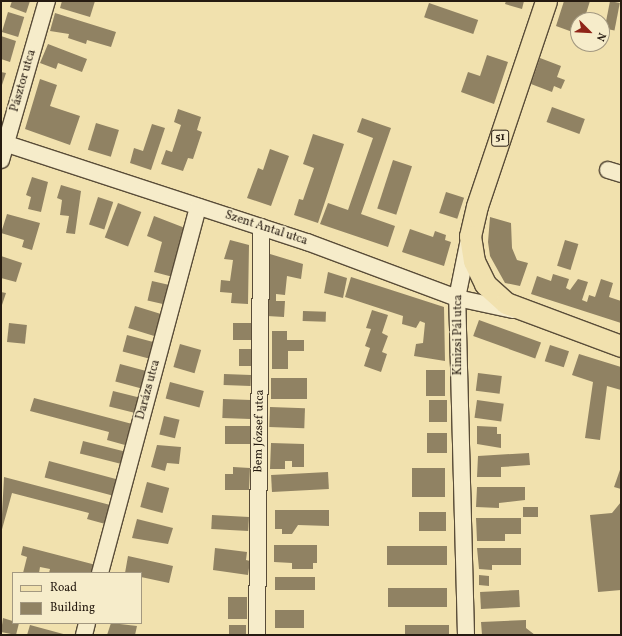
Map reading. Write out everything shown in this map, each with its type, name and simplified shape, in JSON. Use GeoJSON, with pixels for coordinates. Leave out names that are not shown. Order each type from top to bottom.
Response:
{"type":"FeatureCollection","features":[{"type":"Feature","properties":{"kind":"main road","name":"Kinizsi Pál utca"},"geometry":{"type":"LineString","coordinates":[[470,236],[546,1]]}},
{"type":"Feature","properties":{"kind":"main road","name":"Szent Antal utca"},"geometry":{"type":"LineString","coordinates":[[470,236],[474,261],[485,284],[506,303],[621,346]]}},
{"type":"Feature","properties":{"kind":"street","name":"Pásztor utca"},"geometry":{"type":"LineString","coordinates":[[1,160],[3,142],[47,1]]}},
{"type":"Feature","properties":{"kind":"street","name":"Szent Antal utca"},"geometry":{"type":"LineString","coordinates":[[3,142],[261,227],[457,298],[530,313]]}},
{"type":"Feature","properties":{"kind":"street","name":"Darázs utca"},"geometry":{"type":"LineString","coordinates":[[100,572],[198,207]]}},
{"type":"Feature","properties":{"kind":"street","name":"Bem József utca"},"geometry":{"type":"LineString","coordinates":[[257,635],[261,227]]}},
{"type":"Feature","properties":{"kind":"street","name":"Kinizsi Pál utca"},"geometry":{"type":"LineString","coordinates":[[466,635],[457,298],[470,236]]}},
{"type":"Feature","properties":{"kind":"street"},"geometry":{"type":"LineString","coordinates":[[84,635],[87,624]]}},
{"type":"Feature","properties":{"kind":"building"},"geometry":{"type":"Polygon","coordinates":[[[12,1],[30,1],[26,13],[10,7],[12,1]]]}},
{"type":"Feature","properties":{"kind":"building"},"geometry":{"type":"Polygon","coordinates":[[[62,1],[95,1],[90,17],[60,8],[62,1]]]}},
{"type":"Feature","properties":{"kind":"building"},"geometry":{"type":"Polygon","coordinates":[[[506,1],[524,1],[522,9],[505,4],[506,1]]]}},
{"type":"Feature","properties":{"kind":"building"},"geometry":{"type":"Polygon","coordinates":[[[564,1],[590,1],[587,12],[570,12],[570,31],[556,26],[564,1]]]}},
{"type":"Feature","properties":{"kind":"building"},"geometry":{"type":"Polygon","coordinates":[[[610,1],[620,3],[614,30],[610,30],[610,12],[608,12],[610,1]]]}},
{"type":"Feature","properties":{"kind":"building"},"geometry":{"type":"Polygon","coordinates":[[[429,3],[478,20],[473,34],[424,17],[429,3]]]}},
{"type":"Feature","properties":{"kind":"building"},"geometry":{"type":"Polygon","coordinates":[[[8,12],[24,17],[18,37],[2,32],[8,12]]]}},
{"type":"Feature","properties":{"kind":"building"},"geometry":{"type":"Polygon","coordinates":[[[55,13],[116,32],[111,47],[87,40],[86,44],[68,38],[69,34],[50,31],[55,13]]]}},
{"type":"Feature","properties":{"kind":"building"},"geometry":{"type":"Polygon","coordinates":[[[1,36],[16,41],[10,62],[1,59],[1,36]]]}},
{"type":"Feature","properties":{"kind":"building"},"geometry":{"type":"Polygon","coordinates":[[[48,44],[87,59],[82,72],[58,63],[56,69],[40,63],[48,44]]]}},
{"type":"Feature","properties":{"kind":"building"},"geometry":{"type":"Polygon","coordinates":[[[487,55],[508,62],[494,104],[461,92],[468,72],[480,76],[487,55]]]}},
{"type":"Feature","properties":{"kind":"building"},"geometry":{"type":"Polygon","coordinates":[[[540,58],[561,66],[557,77],[565,80],[561,89],[554,86],[552,92],[531,84],[540,58]]]}},
{"type":"Feature","properties":{"kind":"building"},"geometry":{"type":"Polygon","coordinates":[[[1,72],[6,73],[1,88],[1,72]]]}},
{"type":"Feature","properties":{"kind":"building"},"geometry":{"type":"Polygon","coordinates":[[[40,79],[57,85],[50,106],[80,116],[70,145],[25,129],[40,79]]]}},
{"type":"Feature","properties":{"kind":"building"},"geometry":{"type":"Polygon","coordinates":[[[552,107],[585,119],[579,134],[547,122],[552,107]]]}},
{"type":"Feature","properties":{"kind":"building"},"geometry":{"type":"Polygon","coordinates":[[[178,109],[201,117],[197,130],[202,132],[193,159],[188,158],[183,171],[161,164],[166,150],[172,152],[181,125],[174,122],[178,109]]]}},
{"type":"Feature","properties":{"kind":"building"},"geometry":{"type":"Polygon","coordinates":[[[362,118],[391,128],[361,214],[395,226],[388,247],[320,224],[328,203],[348,210],[373,138],[357,132],[362,118]]]}},
{"type":"Feature","properties":{"kind":"building"},"geometry":{"type":"Polygon","coordinates":[[[96,123],[119,130],[111,157],[88,150],[96,123]]]}},
{"type":"Feature","properties":{"kind":"building"},"geometry":{"type":"Polygon","coordinates":[[[152,124],[165,128],[151,170],[130,163],[134,148],[143,151],[152,124]]]}},
{"type":"Feature","properties":{"kind":"building"},"geometry":{"type":"Polygon","coordinates":[[[313,134],[344,144],[318,223],[294,215],[299,199],[303,200],[314,168],[303,164],[313,134]]]}},
{"type":"Feature","properties":{"kind":"building"},"geometry":{"type":"Polygon","coordinates":[[[270,149],[289,156],[271,206],[247,198],[258,168],[263,170],[270,149]]]}},
{"type":"Feature","properties":{"kind":"building"},"geometry":{"type":"Polygon","coordinates":[[[393,160],[412,166],[396,215],[377,209],[393,160]]]}},
{"type":"Feature","properties":{"kind":"building"},"geometry":{"type":"Polygon","coordinates":[[[32,177],[48,182],[41,212],[28,209],[31,197],[26,195],[32,177]]]}},
{"type":"Feature","properties":{"kind":"building"},"geometry":{"type":"Polygon","coordinates":[[[61,185],[81,191],[75,234],[66,233],[69,216],[60,215],[62,200],[57,198],[61,185]]]}},
{"type":"Feature","properties":{"kind":"building"},"geometry":{"type":"Polygon","coordinates":[[[446,192],[464,198],[457,219],[439,213],[446,192]]]}},
{"type":"Feature","properties":{"kind":"building"},"geometry":{"type":"Polygon","coordinates":[[[98,197],[113,202],[104,230],[89,225],[98,197]]]}},
{"type":"Feature","properties":{"kind":"building"},"geometry":{"type":"Polygon","coordinates":[[[118,203],[141,212],[128,247],[105,238],[118,203]]]}},
{"type":"Feature","properties":{"kind":"building"},"geometry":{"type":"Polygon","coordinates":[[[7,214],[40,223],[32,250],[22,247],[24,240],[1,233],[7,214]]]}},
{"type":"Feature","properties":{"kind":"building"},"geometry":{"type":"Polygon","coordinates":[[[154,216],[185,228],[173,277],[154,272],[162,242],[147,236],[154,216]]]}},
{"type":"Feature","properties":{"kind":"building"},"geometry":{"type":"Polygon","coordinates":[[[490,217],[511,223],[512,248],[517,260],[528,263],[520,286],[505,283],[490,256],[488,242],[490,217]]]}},
{"type":"Feature","properties":{"kind":"building"},"geometry":{"type":"Polygon","coordinates":[[[410,229],[433,237],[435,231],[446,235],[445,240],[451,242],[444,266],[402,252],[410,229]]]}},
{"type":"Feature","properties":{"kind":"building"},"geometry":{"type":"Polygon","coordinates":[[[230,240],[249,245],[248,304],[231,303],[232,293],[220,292],[221,280],[230,281],[233,260],[224,259],[230,240]]]}},
{"type":"Feature","properties":{"kind":"building"},"geometry":{"type":"Polygon","coordinates":[[[565,240],[578,244],[570,270],[557,266],[565,240]]]}},
{"type":"Feature","properties":{"kind":"building"},"geometry":{"type":"Polygon","coordinates":[[[270,254],[303,264],[301,279],[287,276],[285,295],[276,294],[276,301],[285,301],[284,317],[267,316],[270,254]]]}},
{"type":"Feature","properties":{"kind":"building"},"geometry":{"type":"Polygon","coordinates":[[[1,256],[22,263],[16,282],[1,278],[1,256]]]}},
{"type":"Feature","properties":{"kind":"building"},"geometry":{"type":"Polygon","coordinates":[[[328,272],[347,278],[343,298],[324,293],[328,272]]]}},
{"type":"Feature","properties":{"kind":"building"},"geometry":{"type":"Polygon","coordinates":[[[553,274],[569,279],[566,288],[570,290],[578,279],[588,282],[582,300],[587,302],[589,295],[595,297],[601,279],[613,283],[609,297],[621,301],[621,323],[531,294],[537,276],[551,281],[553,274]]]}},
{"type":"Feature","properties":{"kind":"building"},"geometry":{"type":"Polygon","coordinates":[[[351,277],[444,307],[445,361],[414,356],[416,344],[423,343],[425,323],[420,321],[416,328],[402,324],[403,316],[345,297],[351,277]]]}},
{"type":"Feature","properties":{"kind":"building"},"geometry":{"type":"Polygon","coordinates":[[[152,281],[170,285],[165,305],[148,300],[152,281]]]}},
{"type":"Feature","properties":{"kind":"building"},"geometry":{"type":"Polygon","coordinates":[[[1,292],[6,293],[1,308],[1,292]]]}},
{"type":"Feature","properties":{"kind":"building"},"geometry":{"type":"Polygon","coordinates":[[[135,306],[162,314],[155,336],[128,328],[135,306]]]}},
{"type":"Feature","properties":{"kind":"building"},"geometry":{"type":"Polygon","coordinates":[[[372,310],[388,315],[382,333],[388,336],[382,352],[387,354],[381,372],[364,366],[370,348],[365,346],[371,329],[366,328],[372,310]]]}},
{"type":"Feature","properties":{"kind":"building"},"geometry":{"type":"Polygon","coordinates":[[[303,311],[326,312],[326,322],[303,321],[303,311]]]}},
{"type":"Feature","properties":{"kind":"building"},"geometry":{"type":"Polygon","coordinates":[[[479,320],[541,343],[535,359],[473,336],[479,320]]]}},
{"type":"Feature","properties":{"kind":"building"},"geometry":{"type":"Polygon","coordinates":[[[9,323],[27,325],[25,344],[7,342],[9,323]]]}},
{"type":"Feature","properties":{"kind":"building"},"geometry":{"type":"Polygon","coordinates":[[[233,323],[253,323],[253,340],[233,340],[233,323]]]}},
{"type":"Feature","properties":{"kind":"building"},"geometry":{"type":"Polygon","coordinates":[[[272,331],[287,331],[287,340],[304,340],[304,351],[288,351],[288,369],[272,369],[272,331]]]}},
{"type":"Feature","properties":{"kind":"building"},"geometry":{"type":"Polygon","coordinates":[[[127,335],[156,343],[152,359],[123,351],[127,335]]]}},
{"type":"Feature","properties":{"kind":"building"},"geometry":{"type":"Polygon","coordinates":[[[180,344],[201,350],[195,373],[173,367],[180,344]]]}},
{"type":"Feature","properties":{"kind":"building"},"geometry":{"type":"Polygon","coordinates":[[[550,345],[569,351],[564,367],[545,361],[550,345]]]}},
{"type":"Feature","properties":{"kind":"building"},"geometry":{"type":"Polygon","coordinates":[[[239,349],[251,349],[251,366],[239,366],[239,349]]]}},
{"type":"Feature","properties":{"kind":"building"},"geometry":{"type":"Polygon","coordinates":[[[579,354],[621,367],[621,390],[607,386],[600,440],[585,438],[593,382],[572,375],[579,354]]]}},
{"type":"Feature","properties":{"kind":"building"},"geometry":{"type":"Polygon","coordinates":[[[120,364],[149,372],[144,389],[115,381],[120,364]]]}},
{"type":"Feature","properties":{"kind":"building"},"geometry":{"type":"Polygon","coordinates":[[[426,370],[445,370],[445,396],[426,396],[426,370]]]}},
{"type":"Feature","properties":{"kind":"building"},"geometry":{"type":"Polygon","coordinates":[[[478,373],[502,376],[500,394],[476,391],[478,373]]]}},
{"type":"Feature","properties":{"kind":"building"},"geometry":{"type":"Polygon","coordinates":[[[224,374],[251,375],[251,386],[224,385],[224,374]]]}},
{"type":"Feature","properties":{"kind":"building"},"geometry":{"type":"Polygon","coordinates":[[[271,378],[307,378],[307,399],[271,399],[271,378]]]}},
{"type":"Feature","properties":{"kind":"building"},"geometry":{"type":"Polygon","coordinates":[[[170,382],[204,391],[199,407],[166,398],[170,382]]]}},
{"type":"Feature","properties":{"kind":"building"},"geometry":{"type":"Polygon","coordinates":[[[113,391],[142,398],[138,414],[109,407],[113,391]]]}},
{"type":"Feature","properties":{"kind":"building"},"geometry":{"type":"Polygon","coordinates":[[[34,398],[136,425],[132,438],[127,437],[125,445],[107,440],[109,432],[30,411],[34,398]]]}},
{"type":"Feature","properties":{"kind":"building"},"geometry":{"type":"Polygon","coordinates":[[[223,399],[251,400],[250,419],[222,418],[223,399]]]}},
{"type":"Feature","properties":{"kind":"building"},"geometry":{"type":"Polygon","coordinates":[[[429,400],[447,400],[447,422],[429,422],[429,400]]]}},
{"type":"Feature","properties":{"kind":"building"},"geometry":{"type":"Polygon","coordinates":[[[477,400],[504,404],[501,422],[474,418],[477,400]]]}},
{"type":"Feature","properties":{"kind":"building"},"geometry":{"type":"Polygon","coordinates":[[[270,407],[305,408],[304,428],[269,427],[270,407]]]}},
{"type":"Feature","properties":{"kind":"building"},"geometry":{"type":"Polygon","coordinates":[[[164,416],[180,420],[175,438],[159,434],[164,416]]]}},
{"type":"Feature","properties":{"kind":"building"},"geometry":{"type":"Polygon","coordinates":[[[225,426],[250,426],[250,444],[225,444],[225,426]]]}},
{"type":"Feature","properties":{"kind":"building"},"geometry":{"type":"Polygon","coordinates":[[[477,426],[497,427],[497,434],[501,434],[501,448],[477,444],[477,426]]]}},
{"type":"Feature","properties":{"kind":"building"},"geometry":{"type":"Polygon","coordinates":[[[427,433],[447,433],[447,453],[427,453],[427,433]]]}},
{"type":"Feature","properties":{"kind":"building"},"geometry":{"type":"Polygon","coordinates":[[[83,441],[128,452],[124,465],[80,454],[83,441]]]}},
{"type":"Feature","properties":{"kind":"building"},"geometry":{"type":"Polygon","coordinates":[[[271,443],[304,444],[304,467],[292,467],[292,461],[285,461],[285,469],[270,469],[271,443]]]}},
{"type":"Feature","properties":{"kind":"building"},"geometry":{"type":"Polygon","coordinates":[[[157,445],[181,447],[179,464],[167,463],[165,471],[151,467],[157,445]]]}},
{"type":"Feature","properties":{"kind":"building"},"geometry":{"type":"Polygon","coordinates":[[[529,453],[530,465],[501,467],[501,477],[477,477],[478,456],[529,453]]]}},
{"type":"Feature","properties":{"kind":"building"},"geometry":{"type":"Polygon","coordinates":[[[49,461],[120,480],[115,496],[45,477],[49,461]]]}},
{"type":"Feature","properties":{"kind":"building"},"geometry":{"type":"Polygon","coordinates":[[[233,467],[250,468],[249,490],[225,490],[225,474],[233,474],[233,467]]]}},
{"type":"Feature","properties":{"kind":"building"},"geometry":{"type":"Polygon","coordinates":[[[621,467],[621,489],[614,487],[621,467]]]}},
{"type":"Feature","properties":{"kind":"building"},"geometry":{"type":"Polygon","coordinates":[[[412,468],[445,468],[445,497],[412,497],[412,468]]]}},
{"type":"Feature","properties":{"kind":"building"},"geometry":{"type":"Polygon","coordinates":[[[328,472],[329,489],[272,492],[271,475],[328,472]]]}},
{"type":"Feature","properties":{"kind":"building"},"geometry":{"type":"Polygon","coordinates":[[[4,477],[114,506],[109,525],[87,519],[89,513],[12,493],[1,533],[4,477]]]}},
{"type":"Feature","properties":{"kind":"building"},"geometry":{"type":"Polygon","coordinates":[[[147,482],[169,488],[162,513],[140,507],[147,482]]]}},
{"type":"Feature","properties":{"kind":"building"},"geometry":{"type":"Polygon","coordinates":[[[477,487],[525,487],[525,500],[499,503],[499,508],[476,507],[477,487]]]}},
{"type":"Feature","properties":{"kind":"building"},"geometry":{"type":"Polygon","coordinates":[[[621,502],[621,590],[598,592],[590,515],[612,513],[621,502]]]}},
{"type":"Feature","properties":{"kind":"building"},"geometry":{"type":"Polygon","coordinates":[[[523,507],[538,507],[538,517],[523,517],[523,507]]]}},
{"type":"Feature","properties":{"kind":"building"},"geometry":{"type":"Polygon","coordinates":[[[275,510],[329,510],[329,526],[298,525],[292,534],[282,534],[282,529],[275,529],[275,510]]]}},
{"type":"Feature","properties":{"kind":"building"},"geometry":{"type":"Polygon","coordinates":[[[419,512],[446,512],[446,531],[419,531],[419,512]]]}},
{"type":"Feature","properties":{"kind":"building"},"geometry":{"type":"Polygon","coordinates":[[[212,515],[249,517],[248,531],[211,529],[212,515]]]}},
{"type":"Feature","properties":{"kind":"building"},"geometry":{"type":"Polygon","coordinates":[[[476,518],[521,518],[521,534],[505,534],[505,541],[477,541],[476,518]]]}},
{"type":"Feature","properties":{"kind":"building"},"geometry":{"type":"Polygon","coordinates":[[[137,519],[173,528],[168,544],[132,538],[137,519]]]}},
{"type":"Feature","properties":{"kind":"building"},"geometry":{"type":"Polygon","coordinates":[[[274,545],[317,545],[317,563],[313,563],[313,569],[292,569],[292,563],[274,562],[274,545]]]}},
{"type":"Feature","properties":{"kind":"building"},"geometry":{"type":"Polygon","coordinates":[[[23,546],[96,565],[94,572],[49,572],[50,569],[40,567],[39,572],[23,572],[27,557],[21,555],[23,546]]]}},
{"type":"Feature","properties":{"kind":"building"},"geometry":{"type":"Polygon","coordinates":[[[387,546],[447,546],[447,565],[387,565],[387,546]]]}},
{"type":"Feature","properties":{"kind":"building"},"geometry":{"type":"Polygon","coordinates":[[[215,548],[247,552],[246,560],[250,561],[248,575],[213,570],[215,548]]]}},
{"type":"Feature","properties":{"kind":"building"},"geometry":{"type":"Polygon","coordinates":[[[477,548],[521,548],[521,565],[492,565],[492,570],[479,569],[477,548]]]}},
{"type":"Feature","properties":{"kind":"building"},"geometry":{"type":"Polygon","coordinates":[[[128,556],[173,566],[169,583],[142,577],[142,572],[125,572],[128,556]]]}},
{"type":"Feature","properties":{"kind":"building"},"geometry":{"type":"Polygon","coordinates":[[[479,575],[489,576],[489,586],[479,585],[479,575]]]}},
{"type":"Feature","properties":{"kind":"building"},"geometry":{"type":"Polygon","coordinates":[[[275,577],[315,577],[315,590],[275,590],[275,577]]]}},
{"type":"Feature","properties":{"kind":"building"},"geometry":{"type":"Polygon","coordinates":[[[388,588],[447,588],[447,607],[388,607],[388,588]]]}},
{"type":"Feature","properties":{"kind":"building"},"geometry":{"type":"Polygon","coordinates":[[[519,590],[520,607],[481,609],[480,592],[519,590]]]}},
{"type":"Feature","properties":{"kind":"building"},"geometry":{"type":"Polygon","coordinates":[[[228,597],[247,597],[247,619],[228,619],[228,597]]]}},
{"type":"Feature","properties":{"kind":"building"},"geometry":{"type":"Polygon","coordinates":[[[275,610],[304,610],[304,628],[275,628],[275,610]]]}},
{"type":"Feature","properties":{"kind":"building"},"geometry":{"type":"Polygon","coordinates":[[[3,618],[12,621],[12,624],[19,624],[16,635],[1,632],[3,618]]]}},
{"type":"Feature","properties":{"kind":"building"},"geometry":{"type":"Polygon","coordinates":[[[526,620],[526,628],[535,635],[482,635],[481,622],[526,620]]]}},
{"type":"Feature","properties":{"kind":"building"},"geometry":{"type":"Polygon","coordinates":[[[111,624],[137,626],[135,635],[107,635],[111,624]]]}},
{"type":"Feature","properties":{"kind":"building"},"geometry":{"type":"Polygon","coordinates":[[[30,625],[67,635],[27,635],[30,625]]]}},
{"type":"Feature","properties":{"kind":"building"},"geometry":{"type":"Polygon","coordinates":[[[229,625],[246,625],[246,635],[229,635],[229,625]]]}},
{"type":"Feature","properties":{"kind":"building"},"geometry":{"type":"Polygon","coordinates":[[[405,625],[449,625],[449,635],[405,635],[405,625]]]}}]}
